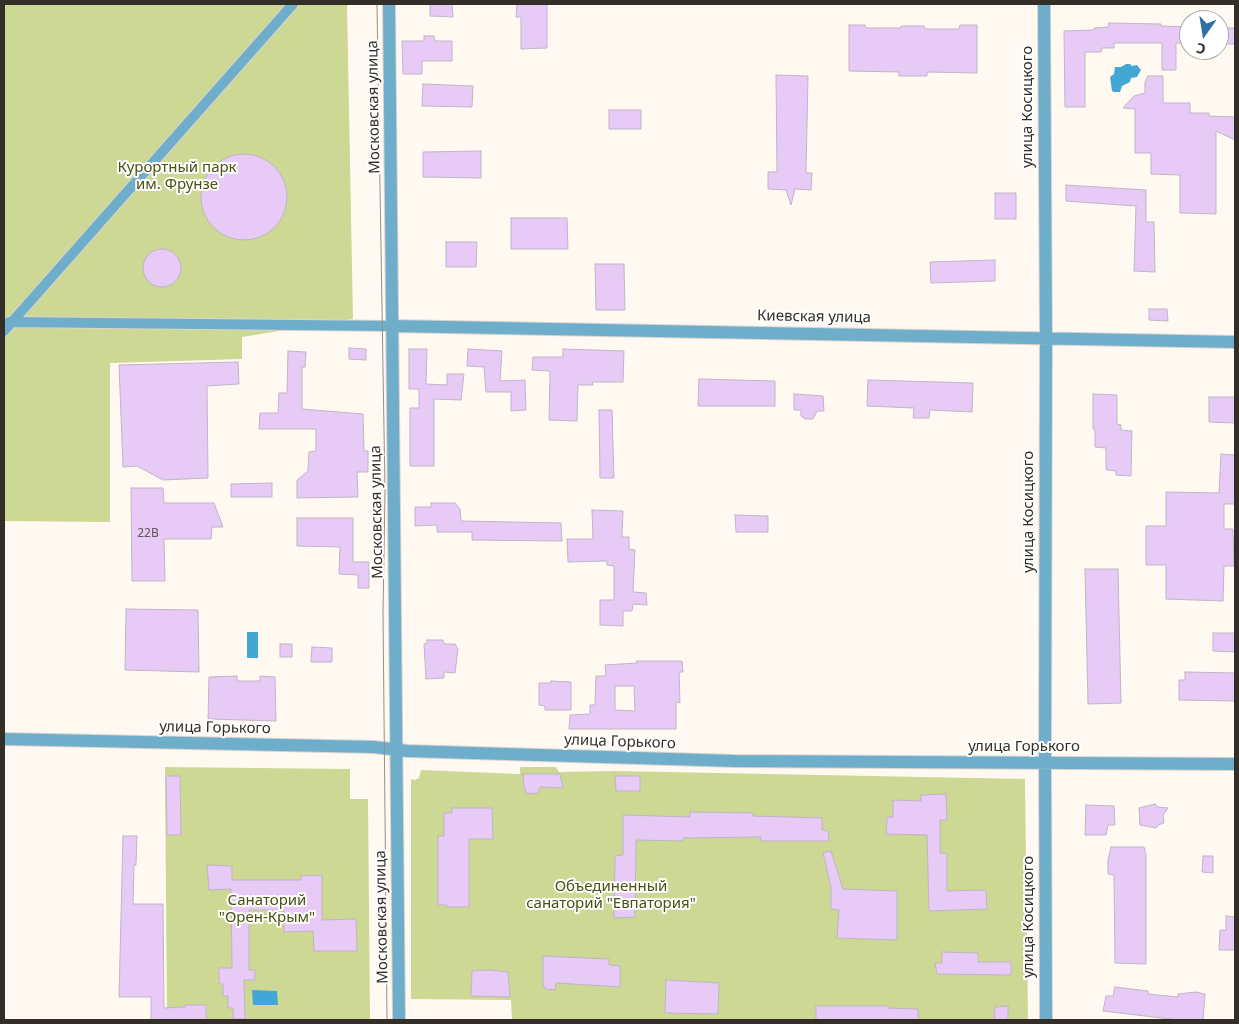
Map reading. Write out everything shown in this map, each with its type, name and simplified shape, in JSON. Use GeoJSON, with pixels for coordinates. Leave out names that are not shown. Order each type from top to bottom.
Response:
{"type":"FeatureCollection","features":[{"type":"Feature","properties":{"kind":"street"},"geometry":{"type":"LineString","coordinates":[[4,331],[7,322],[292,4]]}},
{"type":"Feature","properties":{"kind":"street","name":"Московская улица"},"geometry":{"type":"LineString","coordinates":[[389,4],[399,1020]]}},
{"type":"Feature","properties":{"kind":"street","name":"улица Косицкого"},"geometry":{"type":"LineString","coordinates":[[1044,4],[1046,1020]]}},
{"type":"Feature","properties":{"kind":"street"},"geometry":{"type":"LineString","coordinates":[[7,322],[392,326]]}},
{"type":"Feature","properties":{"kind":"street","name":"Киевская улица"},"geometry":{"type":"LineString","coordinates":[[392,326],[1235,342]]}},
{"type":"Feature","properties":{"kind":"street","name":"улица Горького"},"geometry":{"type":"LineString","coordinates":[[4,739],[374,747],[396,750],[735,761],[1235,764]]}},
{"type":"Feature","properties":{"kind":"green space","name":"Курортный парк им. Фрунзе"},"geometry":{"type":"Polygon","coordinates":[[[4,4],[347,4],[353,319],[242,337],[242,359],[110,363],[110,522],[4,521],[4,4]]]}},
{"type":"Feature","properties":{"kind":"green space","name":"Санаторий \"Орен-Крым\""},"geometry":{"type":"Polygon","coordinates":[[[165,767],[350,769],[350,799],[368,799],[370,1020],[167,1020],[165,767]]]}},
{"type":"Feature","properties":{"kind":"green space","name":"Объединенный санаторий \"Евпатория\""},"geometry":{"type":"Polygon","coordinates":[[[520,767],[556,767],[559,772],[615,771],[1025,779],[1028,1020],[512,1020],[511,1000],[411,999],[411,779],[419,778],[421,770],[520,774],[520,767]]]}},
{"type":"Feature","properties":{"kind":"water"},"geometry":{"type":"Polygon","coordinates":[[[1126,64],[1137,65],[1141,70],[1137,77],[1131,78],[1130,82],[1122,86],[1120,92],[1114,92],[1112,91],[1110,77],[1114,74],[1115,67],[1121,67],[1126,64]]]}},
{"type":"Feature","properties":{"kind":"water"},"geometry":{"type":"Polygon","coordinates":[[[247,632],[258,632],[258,658],[247,658],[247,632]]]}},
{"type":"Feature","properties":{"kind":"water"},"geometry":{"type":"Polygon","coordinates":[[[252,990],[277,991],[278,1005],[253,1005],[252,990]]]}},
{"type":"Feature","properties":{"kind":"building"},"geometry":{"type":"Polygon","coordinates":[[[430,4],[452,4],[453,17],[430,16],[430,4]]]}},
{"type":"Feature","properties":{"kind":"building"},"geometry":{"type":"Polygon","coordinates":[[[517,4],[547,4],[547,48],[521,49],[521,17],[516,17],[517,4]]]}},
{"type":"Feature","properties":{"kind":"building"},"geometry":{"type":"Polygon","coordinates":[[[1109,23],[1161,24],[1161,26],[1179,27],[1179,43],[1176,43],[1176,70],[1162,70],[1162,43],[1114,43],[1114,48],[1102,48],[1101,52],[1085,52],[1085,107],[1065,107],[1064,31],[1094,30],[1094,28],[1108,27],[1109,23]]]}},
{"type":"Feature","properties":{"kind":"building"},"geometry":{"type":"Polygon","coordinates":[[[849,25],[865,25],[866,28],[924,26],[925,29],[959,29],[960,25],[977,25],[977,73],[927,72],[927,76],[899,76],[899,72],[849,71],[849,25]]]}},
{"type":"Feature","properties":{"kind":"building"},"geometry":{"type":"Polygon","coordinates":[[[1229,28],[1235,28],[1235,44],[1229,44],[1229,28]]]}},
{"type":"Feature","properties":{"kind":"building"},"geometry":{"type":"Polygon","coordinates":[[[424,36],[434,36],[435,41],[452,41],[452,61],[422,61],[422,74],[403,74],[402,41],[424,41],[424,36]]]}},
{"type":"Feature","properties":{"kind":"building"},"geometry":{"type":"Polygon","coordinates":[[[776,75],[808,76],[806,173],[812,173],[811,190],[795,189],[791,205],[786,190],[768,189],[768,172],[777,172],[776,75]]]}},
{"type":"Feature","properties":{"kind":"building"},"geometry":{"type":"Polygon","coordinates":[[[1148,76],[1163,76],[1163,103],[1190,103],[1190,113],[1209,113],[1209,116],[1235,117],[1235,140],[1216,131],[1216,214],[1180,213],[1180,175],[1151,174],[1151,153],[1135,153],[1135,109],[1123,108],[1134,96],[1145,93],[1145,82],[1148,76]]]}},
{"type":"Feature","properties":{"kind":"building"},"geometry":{"type":"Polygon","coordinates":[[[423,84],[473,86],[472,107],[422,106],[423,84]]]}},
{"type":"Feature","properties":{"kind":"building"},"geometry":{"type":"Polygon","coordinates":[[[609,110],[641,110],[641,129],[609,129],[609,110]]]}},
{"type":"Feature","properties":{"kind":"building"},"geometry":{"type":"Polygon","coordinates":[[[481,151],[481,178],[423,177],[423,152],[481,151]]]}},
{"type":"Feature","properties":{"kind":"building"},"geometry":{"type":"Polygon","coordinates":[[[244,154],[260,158],[274,167],[283,181],[287,197],[283,213],[274,227],[260,236],[244,240],[228,236],[214,227],[205,213],[201,197],[205,181],[214,167],[228,158],[244,154]]]}},
{"type":"Feature","properties":{"kind":"building"},"geometry":{"type":"Polygon","coordinates":[[[1066,185],[1146,190],[1146,222],[1154,222],[1155,272],[1134,271],[1136,206],[1066,201],[1066,185]]]}},
{"type":"Feature","properties":{"kind":"building"},"geometry":{"type":"Polygon","coordinates":[[[995,193],[1016,193],[1016,219],[995,219],[995,193]]]}},
{"type":"Feature","properties":{"kind":"building"},"geometry":{"type":"Polygon","coordinates":[[[511,218],[567,218],[568,249],[511,249],[511,218]]]}},
{"type":"Feature","properties":{"kind":"building"},"geometry":{"type":"Polygon","coordinates":[[[446,242],[477,242],[476,267],[446,267],[446,242]]]}},
{"type":"Feature","properties":{"kind":"building"},"geometry":{"type":"Polygon","coordinates":[[[162,249],[176,254],[181,268],[176,282],[162,287],[148,282],[143,268],[148,254],[162,249]]]}},
{"type":"Feature","properties":{"kind":"building"},"geometry":{"type":"Polygon","coordinates":[[[995,260],[995,281],[931,283],[930,262],[995,260]]]}},
{"type":"Feature","properties":{"kind":"building"},"geometry":{"type":"Polygon","coordinates":[[[595,264],[624,264],[625,310],[596,310],[595,264]]]}},
{"type":"Feature","properties":{"kind":"building"},"geometry":{"type":"Polygon","coordinates":[[[1149,309],[1167,309],[1168,321],[1149,320],[1149,309]]]}},
{"type":"Feature","properties":{"kind":"building"},"geometry":{"type":"Polygon","coordinates":[[[349,348],[366,349],[366,360],[349,359],[349,348]]]}},
{"type":"Feature","properties":{"kind":"building"},"geometry":{"type":"Polygon","coordinates":[[[409,349],[427,349],[426,384],[447,385],[447,374],[464,374],[461,400],[434,399],[434,466],[410,466],[410,408],[419,408],[419,389],[409,389],[409,349]]]}},
{"type":"Feature","properties":{"kind":"building"},"geometry":{"type":"Polygon","coordinates":[[[468,349],[502,351],[500,381],[525,380],[526,410],[511,411],[511,392],[486,392],[484,367],[467,366],[468,349]]]}},
{"type":"Feature","properties":{"kind":"building"},"geometry":{"type":"Polygon","coordinates":[[[563,349],[624,351],[623,382],[592,382],[593,385],[578,385],[577,421],[549,420],[550,371],[532,370],[533,357],[563,357],[563,349]]]}},
{"type":"Feature","properties":{"kind":"building"},"geometry":{"type":"Polygon","coordinates":[[[288,351],[306,352],[305,367],[302,367],[302,409],[363,414],[364,451],[368,451],[368,472],[357,472],[358,497],[297,498],[297,480],[308,471],[309,452],[316,451],[316,429],[259,429],[260,413],[278,413],[279,393],[287,393],[288,351]]]}},
{"type":"Feature","properties":{"kind":"building"},"geometry":{"type":"Polygon","coordinates":[[[238,362],[239,384],[207,386],[208,478],[163,480],[137,466],[123,467],[119,365],[238,362]]]}},
{"type":"Feature","properties":{"kind":"building"},"geometry":{"type":"Polygon","coordinates":[[[699,379],[775,381],[775,406],[698,406],[699,379]]]}},
{"type":"Feature","properties":{"kind":"building"},"geometry":{"type":"Polygon","coordinates":[[[868,380],[973,383],[972,412],[930,410],[929,418],[913,418],[914,408],[867,406],[868,380]]]}},
{"type":"Feature","properties":{"kind":"building"},"geometry":{"type":"Polygon","coordinates":[[[794,394],[823,396],[824,411],[817,411],[813,419],[805,419],[801,416],[801,410],[794,410],[794,394]]]}},
{"type":"Feature","properties":{"kind":"building"},"geometry":{"type":"Polygon","coordinates":[[[1093,394],[1117,395],[1117,424],[1121,425],[1121,430],[1132,431],[1131,476],[1116,475],[1116,471],[1106,470],[1106,448],[1095,447],[1093,394]]]}},
{"type":"Feature","properties":{"kind":"building"},"geometry":{"type":"Polygon","coordinates":[[[1209,397],[1235,397],[1235,423],[1209,422],[1209,397]]]}},
{"type":"Feature","properties":{"kind":"building"},"geometry":{"type":"Polygon","coordinates":[[[599,410],[612,410],[614,478],[600,478],[599,410]]]}},
{"type":"Feature","properties":{"kind":"building"},"geometry":{"type":"Polygon","coordinates":[[[1221,454],[1235,455],[1235,504],[1224,504],[1224,529],[1233,529],[1234,566],[1224,566],[1223,601],[1166,599],[1166,565],[1146,565],[1146,526],[1166,526],[1166,492],[1219,493],[1221,454]]]}},
{"type":"Feature","properties":{"kind":"building"},"geometry":{"type":"Polygon","coordinates":[[[272,483],[272,497],[231,497],[231,484],[272,483]]]}},
{"type":"Feature","properties":{"kind":"building"},"geometry":{"type":"Polygon","coordinates":[[[131,488],[163,488],[164,503],[214,503],[223,527],[212,527],[211,539],[164,539],[165,581],[132,581],[131,488]]]}},
{"type":"Feature","properties":{"kind":"building"},"geometry":{"type":"Polygon","coordinates":[[[431,503],[455,503],[460,509],[461,521],[561,523],[562,541],[472,540],[472,532],[437,532],[437,525],[415,526],[415,507],[431,507],[431,503]]]}},
{"type":"Feature","properties":{"kind":"building"},"geometry":{"type":"Polygon","coordinates":[[[592,510],[623,511],[622,537],[629,537],[629,549],[635,550],[633,592],[646,593],[647,605],[633,604],[632,611],[623,611],[623,626],[600,625],[600,600],[614,600],[614,566],[607,565],[607,561],[568,562],[567,539],[593,539],[592,510]]]}},
{"type":"Feature","properties":{"kind":"building"},"geometry":{"type":"Polygon","coordinates":[[[735,515],[768,516],[768,532],[736,532],[735,515]]]}},
{"type":"Feature","properties":{"kind":"building"},"geometry":{"type":"Polygon","coordinates":[[[297,518],[353,518],[353,562],[369,562],[369,588],[358,588],[358,575],[339,574],[340,547],[297,546],[297,518]]]}},
{"type":"Feature","properties":{"kind":"building"},"geometry":{"type":"Polygon","coordinates":[[[1085,569],[1118,569],[1121,703],[1088,704],[1085,569]]]}},
{"type":"Feature","properties":{"kind":"building"},"geometry":{"type":"Polygon","coordinates":[[[126,609],[198,610],[199,672],[125,670],[126,609]]]}},
{"type":"Feature","properties":{"kind":"building"},"geometry":{"type":"Polygon","coordinates":[[[1213,633],[1235,633],[1235,652],[1213,651],[1213,633]]]}},
{"type":"Feature","properties":{"kind":"building"},"geometry":{"type":"Polygon","coordinates":[[[427,640],[443,640],[444,644],[455,644],[458,649],[455,673],[444,672],[444,678],[426,679],[424,644],[427,643],[427,640]]]}},
{"type":"Feature","properties":{"kind":"building"},"geometry":{"type":"Polygon","coordinates":[[[280,644],[292,644],[292,657],[280,657],[280,644]]]}},
{"type":"Feature","properties":{"kind":"building"},"geometry":{"type":"Polygon","coordinates":[[[312,647],[332,648],[332,662],[311,662],[312,647]]]}},
{"type":"Feature","properties":{"kind":"building"},"geometry":{"type":"Polygon","coordinates":[[[637,661],[682,661],[683,672],[679,672],[680,703],[676,702],[676,729],[569,729],[570,715],[590,714],[590,705],[595,705],[596,676],[606,676],[605,665],[637,663],[637,661]],[[615,686],[615,710],[635,711],[634,686],[615,686]]]}},
{"type":"Feature","properties":{"kind":"building"},"geometry":{"type":"Polygon","coordinates":[[[1185,672],[1235,673],[1235,701],[1179,700],[1179,680],[1185,680],[1185,672]]]}},
{"type":"Feature","properties":{"kind":"building"},"geometry":{"type":"Polygon","coordinates":[[[237,676],[237,681],[260,681],[260,676],[275,677],[276,721],[208,719],[209,677],[237,676]]]}},
{"type":"Feature","properties":{"kind":"building"},"geometry":{"type":"Polygon","coordinates":[[[551,681],[571,682],[571,710],[545,710],[545,706],[539,705],[539,683],[550,683],[551,681]]]}},
{"type":"Feature","properties":{"kind":"building"},"geometry":{"type":"Polygon","coordinates":[[[523,774],[560,774],[563,788],[540,787],[538,793],[527,794],[524,787],[523,774]]]}},
{"type":"Feature","properties":{"kind":"building"},"geometry":{"type":"Polygon","coordinates":[[[166,776],[180,776],[181,835],[167,835],[166,776]]]}},
{"type":"Feature","properties":{"kind":"building"},"geometry":{"type":"Polygon","coordinates":[[[615,776],[640,776],[640,791],[616,791],[615,776]]]}},
{"type":"Feature","properties":{"kind":"building"},"geometry":{"type":"Polygon","coordinates":[[[946,794],[947,820],[940,820],[940,853],[947,854],[947,891],[986,890],[987,909],[929,911],[927,835],[886,834],[887,817],[893,817],[893,800],[921,801],[921,795],[946,794]]]}},
{"type":"Feature","properties":{"kind":"building"},"geometry":{"type":"Polygon","coordinates":[[[1155,804],[1158,807],[1168,808],[1163,815],[1164,823],[1156,828],[1140,825],[1139,808],[1155,804]]]}},
{"type":"Feature","properties":{"kind":"building"},"geometry":{"type":"Polygon","coordinates":[[[1086,805],[1114,806],[1115,825],[1108,825],[1106,835],[1085,835],[1086,805]]]}},
{"type":"Feature","properties":{"kind":"building"},"geometry":{"type":"Polygon","coordinates":[[[452,808],[492,808],[493,839],[469,839],[469,907],[438,905],[438,836],[444,836],[444,813],[452,813],[452,808]]]}},
{"type":"Feature","properties":{"kind":"building"},"geometry":{"type":"Polygon","coordinates":[[[690,812],[753,813],[753,816],[822,818],[822,830],[828,831],[829,841],[760,841],[761,837],[683,838],[683,841],[636,840],[635,917],[614,918],[615,856],[623,855],[623,815],[690,817],[690,812]]]}},
{"type":"Feature","properties":{"kind":"building"},"geometry":{"type":"Polygon","coordinates":[[[123,836],[137,836],[133,904],[163,904],[164,1008],[206,1005],[206,1020],[151,1020],[151,997],[119,997],[123,836]]]}},
{"type":"Feature","properties":{"kind":"building"},"geometry":{"type":"Polygon","coordinates":[[[1111,847],[1144,847],[1146,854],[1146,964],[1115,963],[1114,875],[1108,874],[1108,860],[1111,847]]]}},
{"type":"Feature","properties":{"kind":"building"},"geometry":{"type":"Polygon","coordinates":[[[831,851],[843,889],[897,891],[897,940],[837,938],[839,910],[831,909],[831,887],[823,853],[831,851]]]}},
{"type":"Feature","properties":{"kind":"building"},"geometry":{"type":"Polygon","coordinates":[[[1203,856],[1213,856],[1213,873],[1202,872],[1203,856]]]}},
{"type":"Feature","properties":{"kind":"building"},"geometry":{"type":"Polygon","coordinates":[[[207,865],[232,866],[232,880],[301,880],[301,876],[322,875],[322,920],[356,919],[357,951],[314,951],[313,931],[284,932],[284,910],[249,910],[249,970],[255,970],[255,980],[244,980],[245,1019],[233,1019],[233,1008],[228,1008],[228,996],[223,996],[223,984],[219,984],[219,968],[232,968],[231,889],[209,890],[207,865]]]}},
{"type":"Feature","properties":{"kind":"building"},"geometry":{"type":"Polygon","coordinates":[[[1226,916],[1235,917],[1235,950],[1219,950],[1220,930],[1226,930],[1226,916]]]}},
{"type":"Feature","properties":{"kind":"building"},"geometry":{"type":"Polygon","coordinates":[[[942,952],[978,953],[978,962],[1011,962],[1011,975],[937,974],[935,963],[942,963],[942,952]]]}},
{"type":"Feature","properties":{"kind":"building"},"geometry":{"type":"Polygon","coordinates":[[[543,956],[609,959],[609,965],[620,966],[620,987],[556,983],[555,990],[545,989],[543,984],[543,956]]]}},
{"type":"Feature","properties":{"kind":"building"},"geometry":{"type":"Polygon","coordinates":[[[472,971],[508,972],[510,997],[471,996],[472,971]]]}},
{"type":"Feature","properties":{"kind":"building"},"geometry":{"type":"Polygon","coordinates":[[[666,980],[719,983],[718,1014],[665,1013],[666,980]]]}},
{"type":"Feature","properties":{"kind":"building"},"geometry":{"type":"Polygon","coordinates":[[[1115,987],[1148,991],[1148,994],[1178,997],[1178,994],[1196,992],[1205,994],[1203,1020],[1178,1020],[1103,1011],[1106,996],[1113,996],[1115,987]]]}},
{"type":"Feature","properties":{"kind":"building"},"geometry":{"type":"Polygon","coordinates":[[[816,1006],[888,1006],[888,1008],[918,1009],[918,1020],[816,1020],[816,1006]]]}},
{"type":"Feature","properties":{"kind":"building"},"geometry":{"type":"Polygon","coordinates":[[[1008,1006],[1008,1020],[994,1020],[995,1007],[1008,1006]]]}},
{"type":"Feature","properties":{"kind":"tram line"},"geometry":{"type":"LineString","coordinates":[[377,4],[385,490],[383,613],[387,1020]]}}]}
